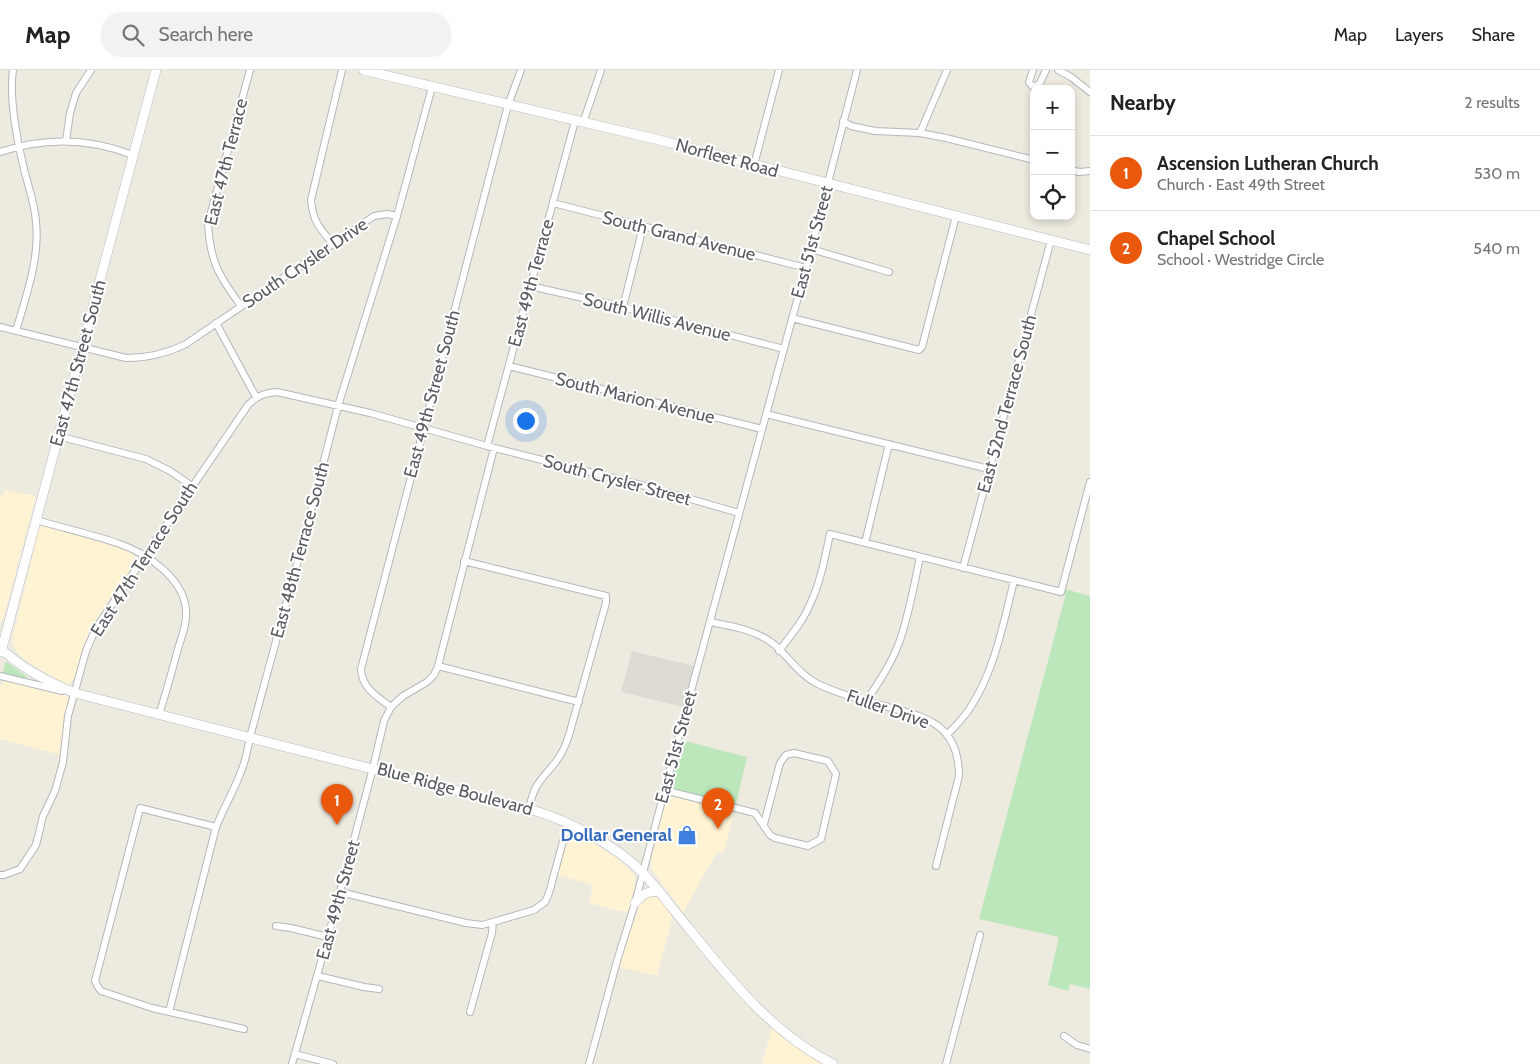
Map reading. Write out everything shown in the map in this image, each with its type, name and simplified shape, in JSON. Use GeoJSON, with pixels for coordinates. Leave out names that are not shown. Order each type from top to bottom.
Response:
{"type":"FeatureCollection","features":[{"type":"Feature","properties":{"kind":"street"},"geometry":{"type":"LineString","coordinates":[[13,70],[13,108],[19,146],[34,208],[37,234],[36,252],[30,282],[16,331]]}},
{"type":"Feature","properties":{"kind":"street"},"geometry":{"type":"LineString","coordinates":[[66,141],[70,113],[76,93],[91,70]]}},
{"type":"Feature","properties":{"kind":"street","name":"East 47th Street South"},"geometry":{"type":"LineString","coordinates":[[1,651],[4,627],[36,520],[156,70]]}},
{"type":"Feature","properties":{"kind":"street","name":"East 47th Terrace"},"geometry":{"type":"LineString","coordinates":[[241,306],[222,280],[215,265],[209,243],[208,224],[250,70]]}},
{"type":"Feature","properties":{"kind":"street"},"geometry":{"type":"LineString","coordinates":[[333,244],[317,224],[312,212],[311,200],[342,70]]}},
{"type":"Feature","properties":{"kind":"street","name":"Norfleet Road"},"geometry":{"type":"LineString","coordinates":[[363,70],[1090,250]]}},
{"type":"Feature","properties":{"kind":"street","name":"East 49th Street South"},"geometry":{"type":"LineString","coordinates":[[391,707],[366,686],[361,677],[360,669],[508,105],[521,70]]}},
{"type":"Feature","properties":{"kind":"street","name":"East 49th Terrace"},"geometry":{"type":"LineString","coordinates":[[391,707],[403,696],[428,682],[438,666],[509,366],[552,203],[579,122],[602,70]]}},
{"type":"Feature","properties":{"kind":"street"},"geometry":{"type":"LineString","coordinates":[[754,166],[779,70]]}},
{"type":"Feature","properties":{"kind":"street","name":"East 51st Street"},"geometry":{"type":"LineString","coordinates":[[589,1064],[617,960],[635,903],[811,250],[857,70]]}},
{"type":"Feature","properties":{"kind":"street"},"geometry":{"type":"LineString","coordinates":[[920,134],[947,70]]}},
{"type":"Feature","properties":{"kind":"street"},"geometry":{"type":"LineString","coordinates":[[1033,70],[1029,78],[1032,86],[1040,83],[1046,70]]}},
{"type":"Feature","properties":{"kind":"street"},"geometry":{"type":"LineString","coordinates":[[1058,70],[1088,90]]}},
{"type":"Feature","properties":{"kind":"street","name":"East 48th Terrace South"},"geometry":{"type":"LineString","coordinates":[[169,1012],[216,827],[242,769],[338,406],[397,216],[432,87]]}},
{"type":"Feature","properties":{"kind":"street"},"geometry":{"type":"LineString","coordinates":[[843,121],[851,126],[875,131],[946,138],[1030,159]]}},
{"type":"Feature","properties":{"kind":"street"},"geometry":{"type":"LineString","coordinates":[[0,152],[19,146],[66,141],[101,144],[133,155]]}},
{"type":"Feature","properties":{"kind":"street"},"geometry":{"type":"LineString","coordinates":[[1075,171],[1090,170]]}},
{"type":"Feature","properties":{"kind":"street","name":"South Grand Avenue"},"geometry":{"type":"LineString","coordinates":[[552,203],[806,268]]}},
{"type":"Feature","properties":{"kind":"street","name":"South Crysler Drive"},"geometry":{"type":"LineString","coordinates":[[0,326],[126,358],[160,355],[186,344],[374,216],[387,214],[397,216]]}},
{"type":"Feature","properties":{"kind":"street"},"geometry":{"type":"LineString","coordinates":[[792,318],[919,350],[922,347],[956,216]]}},
{"type":"Feature","properties":{"kind":"street"},"geometry":{"type":"LineString","coordinates":[[623,307],[643,227]]}},
{"type":"Feature","properties":{"kind":"street","name":"East 52nd Terrace South"},"geometry":{"type":"LineString","coordinates":[[963,568],[1051,240]]}},
{"type":"Feature","properties":{"kind":"street"},"geometry":{"type":"LineString","coordinates":[[811,250],[889,272]]}},
{"type":"Feature","properties":{"kind":"street","name":"South Willis Avenue"},"geometry":{"type":"LineString","coordinates":[[530,286],[623,307],[784,349]]}},
{"type":"Feature","properties":{"kind":"street"},"geometry":{"type":"LineString","coordinates":[[216,324],[256,397]]}},
{"type":"Feature","properties":{"kind":"street","name":"South Marion Avenue"},"geometry":{"type":"LineString","coordinates":[[509,366],[762,429]]}},
{"type":"Feature","properties":{"kind":"street","name":"South Crysler Street"},"geometry":{"type":"LineString","coordinates":[[256,397],[266,393],[277,392],[370,413],[739,512]]}},
{"type":"Feature","properties":{"kind":"street","name":"East 47th Terrace South"},"geometry":{"type":"LineString","coordinates":[[0,874],[4,875],[20,869],[36,845],[43,816],[55,791],[63,762],[68,716],[86,651],[96,628],[248,405],[256,397]]}},
{"type":"Feature","properties":{"kind":"street"},"geometry":{"type":"LineString","coordinates":[[766,414],[989,469]]}},
{"type":"Feature","properties":{"kind":"street"},"geometry":{"type":"LineString","coordinates":[[58,436],[146,459],[170,471],[192,486]]}},
{"type":"Feature","properties":{"kind":"street"},"geometry":{"type":"LineString","coordinates":[[865,543],[889,444]]}},
{"type":"Feature","properties":{"kind":"street"},"geometry":{"type":"LineString","coordinates":[[779,651],[797,628],[811,603],[819,581],[830,534],[1061,592],[1090,482]]}},
{"type":"Feature","properties":{"kind":"street"},"geometry":{"type":"LineString","coordinates":[[36,520],[119,543],[159,566],[175,581],[182,592],[186,607],[185,625],[160,715]]}},
{"type":"Feature","properties":{"kind":"street"},"geometry":{"type":"LineString","coordinates":[[867,700],[886,671],[899,643],[907,617],[920,557]]}},
{"type":"Feature","properties":{"kind":"street"},"geometry":{"type":"LineString","coordinates":[[464,561],[606,596],[606,603],[579,702],[565,746],[555,763],[538,784],[529,808]]}},
{"type":"Feature","properties":{"kind":"street"},"geometry":{"type":"LineString","coordinates":[[947,735],[969,710],[986,679],[994,657],[1014,580]]}},
{"type":"Feature","properties":{"kind":"street","name":"Fuller Drive"},"geometry":{"type":"LineString","coordinates":[[710,622],[755,634],[771,642],[805,676],[814,682],[829,689],[923,717],[938,726],[947,735],[957,753],[959,776],[936,866]]}},
{"type":"Feature","properties":{"kind":"street","name":"Blue Ridge Boulevard"},"geometry":{"type":"LineString","coordinates":[[1,651],[45,681],[75,693],[529,808],[568,823],[617,851],[643,873],[749,999],[772,1022],[795,1040],[833,1064]]}},
{"type":"Feature","properties":{"kind":"street"},"geometry":{"type":"LineString","coordinates":[[438,666],[579,702]]}},
{"type":"Feature","properties":{"kind":"street"},"geometry":{"type":"LineString","coordinates":[[0,676],[75,693]]}},
{"type":"Feature","properties":{"kind":"street","name":"East 49th Street"},"geometry":{"type":"LineString","coordinates":[[292,1064],[308,1004],[318,976],[384,721],[391,707]]}},
{"type":"Feature","properties":{"kind":"street"},"geometry":{"type":"LineString","coordinates":[[664,790],[755,813],[770,835],[808,846],[821,839],[836,774],[828,761],[794,753],[786,755],[780,763],[764,824]]}},
{"type":"Feature","properties":{"kind":"street"},"geometry":{"type":"LineString","coordinates":[[216,827],[140,808],[95,981],[101,990],[143,1005],[244,1028]]}},
{"type":"Feature","properties":{"kind":"street"},"geometry":{"type":"LineString","coordinates":[[340,892],[466,924],[482,925],[534,910],[544,902],[549,893],[568,823]]}},
{"type":"Feature","properties":{"kind":"street"},"geometry":{"type":"LineString","coordinates":[[635,903],[644,894],[659,892]]}},
{"type":"Feature","properties":{"kind":"street"},"geometry":{"type":"LineString","coordinates":[[470,1012],[492,933],[493,922]]}},
{"type":"Feature","properties":{"kind":"street"},"geometry":{"type":"LineString","coordinates":[[276,926],[328,937]]}},
{"type":"Feature","properties":{"kind":"street"},"geometry":{"type":"LineString","coordinates":[[946,1064],[980,935]]}},
{"type":"Feature","properties":{"kind":"street"},"geometry":{"type":"LineString","coordinates":[[318,976],[379,989]]}},
{"type":"Feature","properties":{"kind":"street"},"geometry":{"type":"LineString","coordinates":[[1064,1036],[1077,1045],[1090,1049]]}},
{"type":"Feature","properties":{"kind":"street"},"geometry":{"type":"LineString","coordinates":[[295,1054],[333,1064]]}},
{"type":"Feature","properties":{"kind":"shaded area"},"geometry":{"type":"Polygon","coordinates":[[[5,490],[36,496],[3,620],[0,623],[0,499],[5,490]]]}},
{"type":"Feature","properties":{"kind":"shaded area"},"geometry":{"type":"Polygon","coordinates":[[[41,526],[114,545],[135,556],[133,566],[91,628],[74,679],[69,684],[65,684],[29,663],[15,650],[12,641],[41,526]]]}},
{"type":"Feature","properties":{"kind":"shaded area"},"geometry":{"type":"Polygon","coordinates":[[[632,651],[694,666],[683,707],[621,692],[632,651]]]}},
{"type":"Feature","properties":{"kind":"shaded area"},"geometry":{"type":"Polygon","coordinates":[[[5,681],[66,695],[69,700],[64,722],[61,755],[0,739],[0,686],[5,681]]]}},
{"type":"Feature","properties":{"kind":"shaded area"},"geometry":{"type":"Polygon","coordinates":[[[669,796],[734,812],[724,853],[717,852],[683,912],[651,866],[652,854],[666,799],[669,796]]]}},
{"type":"Feature","properties":{"kind":"shaded area"},"geometry":{"type":"Polygon","coordinates":[[[570,832],[577,833],[617,858],[635,875],[635,886],[628,913],[589,903],[593,885],[558,875],[570,832]]]}},
{"type":"Feature","properties":{"kind":"shaded area"},"geometry":{"type":"Polygon","coordinates":[[[646,896],[659,898],[673,916],[657,976],[618,967],[640,904],[646,896]]]}},
{"type":"Feature","properties":{"kind":"shaded area"},"geometry":{"type":"Polygon","coordinates":[[[772,1027],[786,1039],[825,1064],[762,1064],[772,1027]]]}},
{"type":"Feature","properties":{"kind":"green space"},"geometry":{"type":"Polygon","coordinates":[[[1065,589],[1090,596],[1090,989],[1070,984],[1068,991],[1048,985],[1059,937],[979,919],[1065,597],[1065,589]]]}},
{"type":"Feature","properties":{"kind":"green space"},"geometry":{"type":"Polygon","coordinates":[[[7,662],[27,677],[26,679],[3,674],[5,663],[7,662]]]}},
{"type":"Feature","properties":{"kind":"green space"},"geometry":{"type":"Polygon","coordinates":[[[681,740],[747,757],[736,804],[671,788],[670,783],[681,740]]]}},
{"type":"Feature","properties":{"kind":"place","name":"Ascension Lutheran Church"},"geometry":{"type":"Point","coordinates":[337,825]}},
{"type":"Feature","properties":{"kind":"place","name":"Chapel School"},"geometry":{"type":"Point","coordinates":[718,829]}},
{"type":"Feature","properties":{"kind":"place","name":"Dollar General"},"geometry":{"type":"Point","coordinates":[687,835]}}]}
